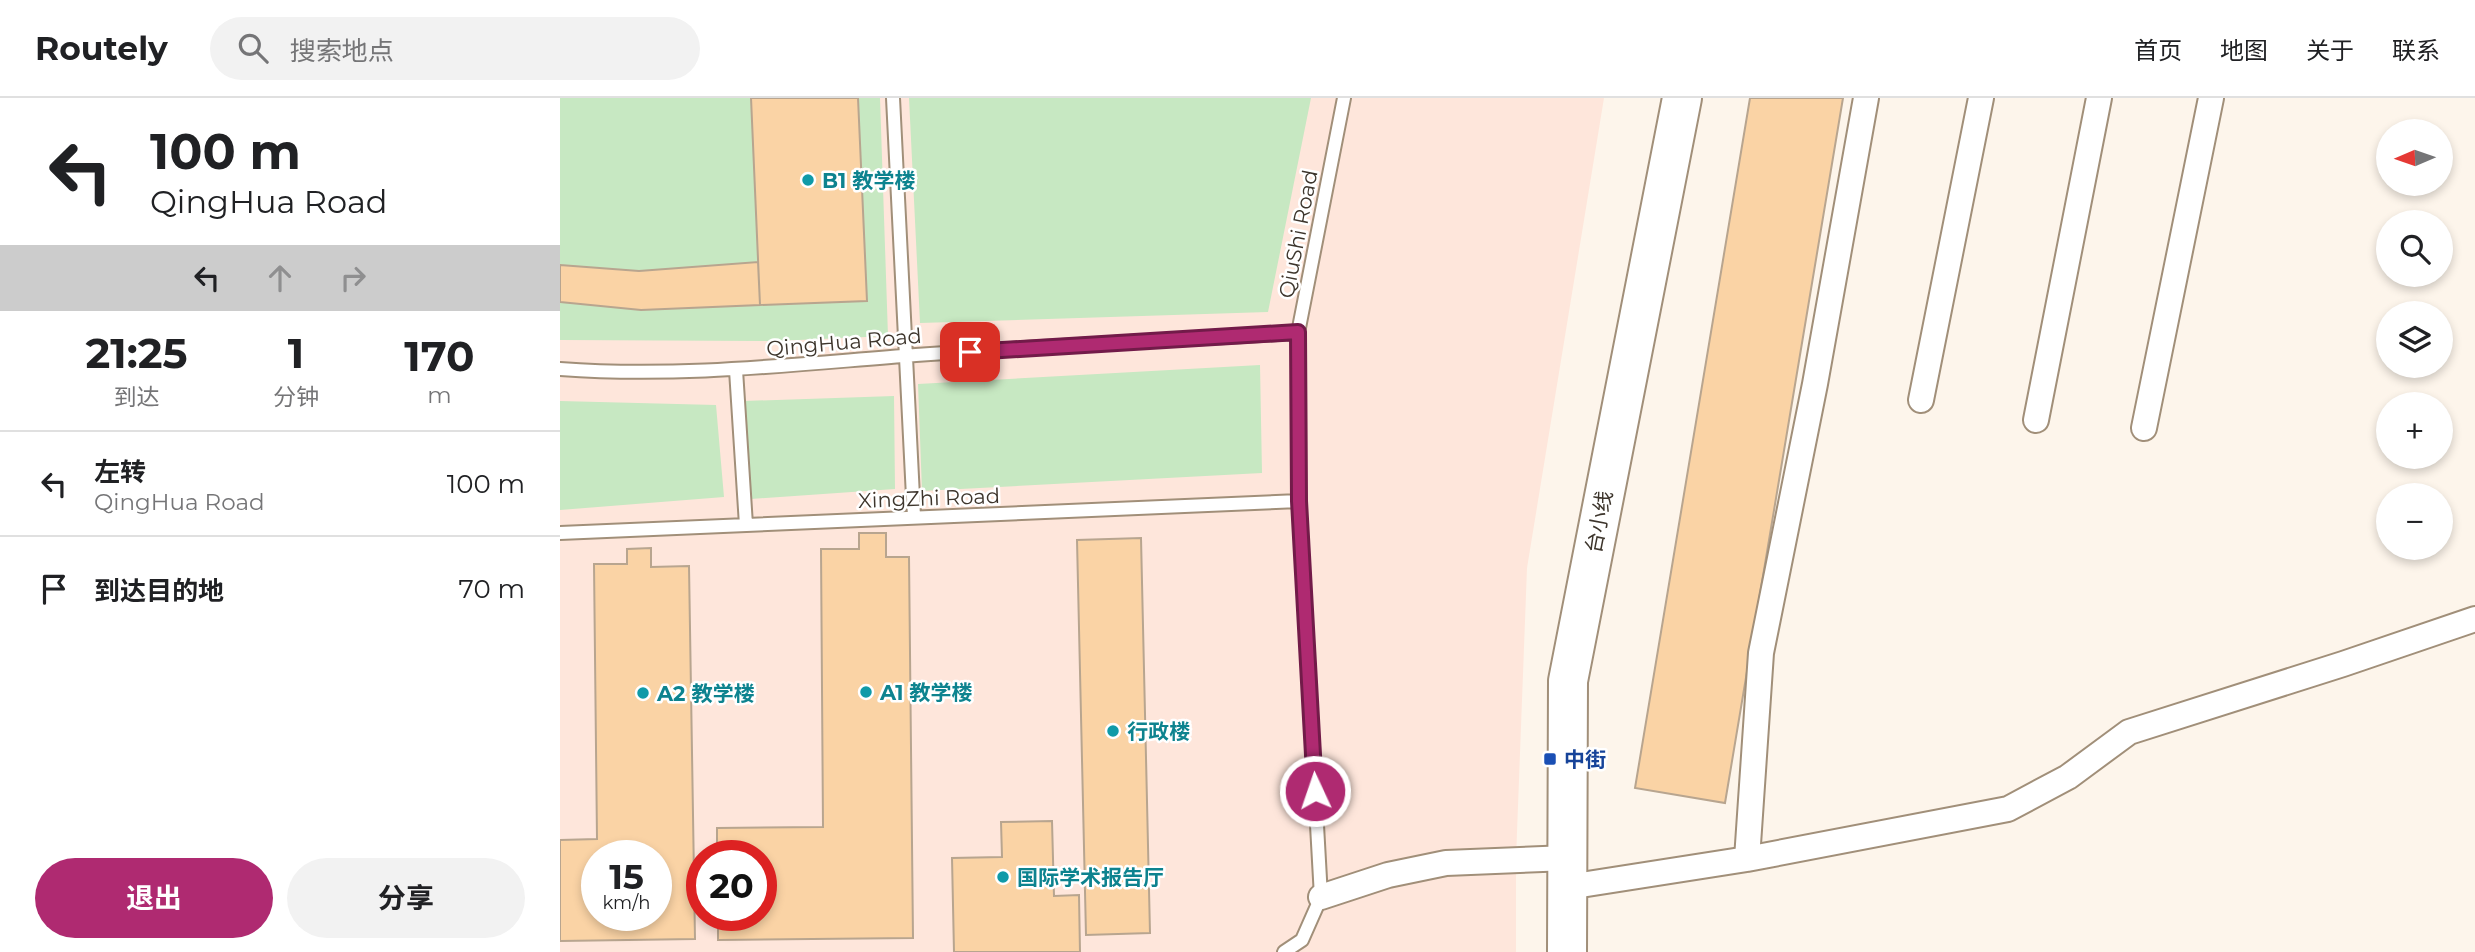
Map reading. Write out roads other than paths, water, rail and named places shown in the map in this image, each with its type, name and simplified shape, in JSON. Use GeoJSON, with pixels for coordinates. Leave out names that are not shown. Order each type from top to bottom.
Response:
{"type":"FeatureCollection","features":[{"type":"Feature","properties":{"kind":"highway","name":"台小线"},"geometry":{"type":"LineString","coordinates":[[1567,952],[1568,681],[1682,98]]}},
{"type":"Feature","properties":{"kind":"street"},"geometry":{"type":"LineString","coordinates":[[1747,859],[1761,653],[1815,384],[1866,98]]}},
{"type":"Feature","properties":{"kind":"street"},"geometry":{"type":"LineString","coordinates":[[1921,400],[1981,98]]}},
{"type":"Feature","properties":{"kind":"street"},"geometry":{"type":"LineString","coordinates":[[2036,420],[2099,98]]}},
{"type":"Feature","properties":{"kind":"street"},"geometry":{"type":"LineString","coordinates":[[2144,428],[2211,98]]}},
{"type":"Feature","properties":{"kind":"street"},"geometry":{"type":"LineString","coordinates":[[1321,897],[1388,875],[1446,863],[1568,873],[1747,859],[2008,809],[2068,778],[2129,733],[2475,619]]}},
{"type":"Feature","properties":{"kind":"lane"},"geometry":{"type":"LineString","coordinates":[[892,98],[914,517]]}},
{"type":"Feature","properties":{"kind":"lane","name":"QiuShi Road"},"geometry":{"type":"LineString","coordinates":[[1283,952],[1301,940],[1321,897],[1299,501],[1298,332],[1344,98]]}},
{"type":"Feature","properties":{"kind":"lane","name":"QingHua Road"},"geometry":{"type":"LineString","coordinates":[[560,369],[611,373],[736,370],[905,356],[1298,332]]}},
{"type":"Feature","properties":{"kind":"lane"},"geometry":{"type":"LineString","coordinates":[[736,370],[747,525]]}},
{"type":"Feature","properties":{"kind":"lane","name":"XingZhi Road"},"geometry":{"type":"LineString","coordinates":[[560,533],[1299,501]]}},
{"type":"Feature","properties":{"kind":"place","name":"B1 教学楼"},"geometry":{"type":"Point","coordinates":[808,180]}},
{"type":"Feature","properties":{"kind":"place","name":"A1 教学楼"},"geometry":{"type":"Point","coordinates":[866,692]}},
{"type":"Feature","properties":{"kind":"place","name":"A2 教学楼"},"geometry":{"type":"Point","coordinates":[643,693]}},
{"type":"Feature","properties":{"kind":"place","name":"行政楼"},"geometry":{"type":"Point","coordinates":[1113,731]}},
{"type":"Feature","properties":{"kind":"place","name":"中街"},"geometry":{"type":"Point","coordinates":[1550,759]}},
{"type":"Feature","properties":{"kind":"place","name":"国际学术报告厅"},"geometry":{"type":"Point","coordinates":[1003,877]}}]}
